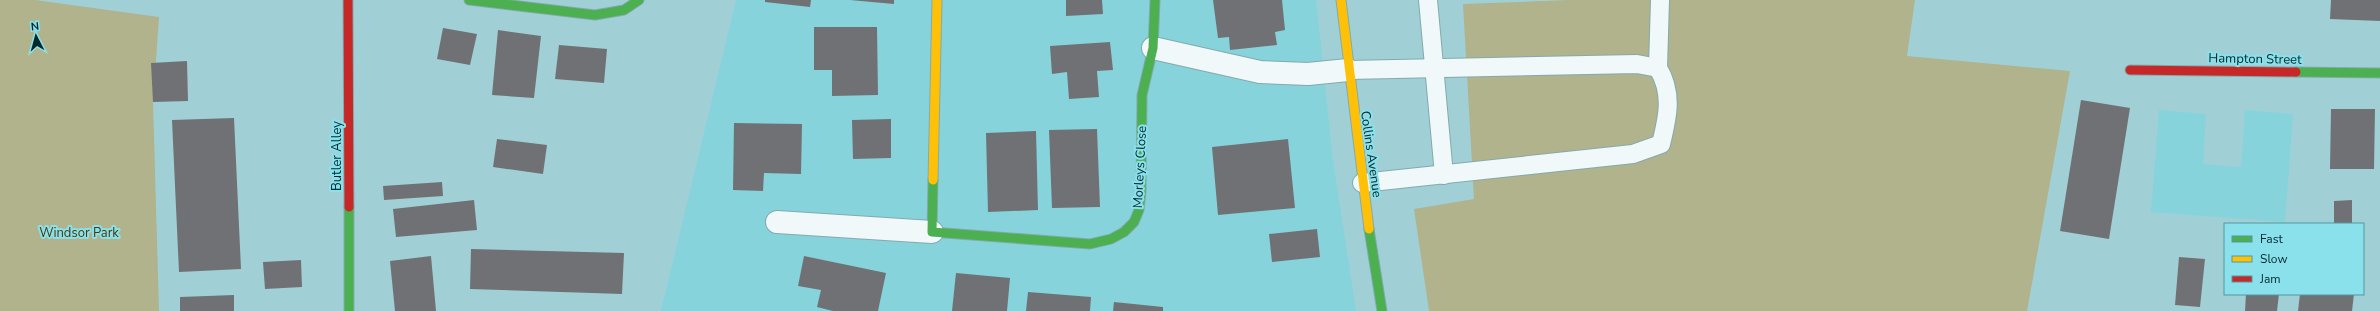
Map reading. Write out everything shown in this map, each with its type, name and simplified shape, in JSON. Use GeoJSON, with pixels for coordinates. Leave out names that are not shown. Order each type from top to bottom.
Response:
{"type":"FeatureCollection","features":[{"type":"Feature","properties":{"kind":"street","name":"Butler Alley"},"geometry":{"type":"LineString","coordinates":[[348,0],[349,311]]}},
{"type":"Feature","properties":{"kind":"street"},"geometry":{"type":"LineString","coordinates":[[468,0],[594,14],[624,10],[639,0]]}},
{"type":"Feature","properties":{"kind":"street"},"geometry":{"type":"LineString","coordinates":[[932,232],[937,0]]}},
{"type":"Feature","properties":{"kind":"street","name":"Morleys Close"},"geometry":{"type":"LineString","coordinates":[[777,222],[1090,244],[1106,242],[1120,235],[1133,222],[1137,214],[1141,197],[1142,95],[1144,80],[1153,48],[1155,0]]}},
{"type":"Feature","properties":{"kind":"street","name":"Collins Avenue"},"geometry":{"type":"LineString","coordinates":[[1341,0],[1362,183],[1382,311]]}},
{"type":"Feature","properties":{"kind":"street"},"geometry":{"type":"LineString","coordinates":[[1153,48],[1260,72],[1308,74],[1348,70]]}},
{"type":"Feature","properties":{"kind":"street","name":"Hampton Street"},"geometry":{"type":"LineString","coordinates":[[2130,70],[2380,73]]}},
{"type":"Feature","properties":{"kind":"lane"},"geometry":{"type":"LineString","coordinates":[[1428,0],[1444,175]]}},
{"type":"Feature","properties":{"kind":"lane"},"geometry":{"type":"LineString","coordinates":[[1362,183],[1633,154],[1662,144],[1668,118],[1666,82],[1658,68],[1660,0]]}},
{"type":"Feature","properties":{"kind":"lane"},"geometry":{"type":"LineString","coordinates":[[1348,70],[1637,64],[1658,68]]}},
{"type":"Feature","properties":{"kind":"shaded area"},"geometry":{"type":"Polygon","coordinates":[[[736,0],[1316,0],[1333,160],[1356,311],[661,311],[736,0]]]}},
{"type":"Feature","properties":{"kind":"shaded area"},"geometry":{"type":"Polygon","coordinates":[[[2159,110],[2206,114],[2203,164],[2241,167],[2245,110],[2293,114],[2285,222],[2151,212],[2159,110]]]}},
{"type":"Feature","properties":{"kind":"green space","name":"Windsor Park"},"geometry":{"type":"Polygon","coordinates":[[[0,0],[35,0],[159,17],[153,102],[159,311],[0,311],[0,0]]]}},
{"type":"Feature","properties":{"kind":"green space"},"geometry":{"type":"Polygon","coordinates":[[[1570,0],[1915,0],[1907,56],[2070,71],[2027,311],[1429,311],[1414,209],[1474,199],[1463,4],[1570,0]]]}},
{"type":"Feature","properties":{"kind":"building"},"geometry":{"type":"Polygon","coordinates":[[[765,0],[811,0],[810,7],[765,2],[765,0]]]}},
{"type":"Feature","properties":{"kind":"building"},"geometry":{"type":"Polygon","coordinates":[[[850,0],[894,0],[894,4],[850,0]]]}},
{"type":"Feature","properties":{"kind":"building"},"geometry":{"type":"Polygon","coordinates":[[[1066,0],[1102,0],[1103,14],[1066,16],[1066,0]]]}},
{"type":"Feature","properties":{"kind":"building"},"geometry":{"type":"Polygon","coordinates":[[[1213,0],[1282,0],[1285,30],[1275,32],[1277,45],[1230,50],[1229,37],[1218,38],[1213,0]]]}},
{"type":"Feature","properties":{"kind":"building"},"geometry":{"type":"Polygon","coordinates":[[[2331,0],[2380,0],[2380,21],[2330,19],[2331,0]]]}},
{"type":"Feature","properties":{"kind":"building"},"geometry":{"type":"Polygon","coordinates":[[[814,27],[877,27],[878,95],[832,96],[832,70],[814,70],[814,27]]]}},
{"type":"Feature","properties":{"kind":"building"},"geometry":{"type":"Polygon","coordinates":[[[443,28],[477,34],[470,65],[437,59],[443,28]]]}},
{"type":"Feature","properties":{"kind":"building"},"geometry":{"type":"Polygon","coordinates":[[[498,30],[541,36],[534,98],[492,95],[498,30]]]}},
{"type":"Feature","properties":{"kind":"building"},"geometry":{"type":"Polygon","coordinates":[[[1110,42],[1113,70],[1097,71],[1099,97],[1069,99],[1067,72],[1052,74],[1050,46],[1110,42]]]}},
{"type":"Feature","properties":{"kind":"building"},"geometry":{"type":"Polygon","coordinates":[[[559,45],[607,49],[604,83],[555,79],[559,45]]]}},
{"type":"Feature","properties":{"kind":"building"},"geometry":{"type":"Polygon","coordinates":[[[187,61],[188,101],[153,102],[151,63],[187,61]]]}},
{"type":"Feature","properties":{"kind":"building"},"geometry":{"type":"Polygon","coordinates":[[[2081,100],[2130,108],[2109,239],[2060,231],[2081,100]]]}},
{"type":"Feature","properties":{"kind":"building"},"geometry":{"type":"Polygon","coordinates":[[[2331,109],[2375,109],[2374,169],[2330,169],[2331,109]]]}},
{"type":"Feature","properties":{"kind":"building"},"geometry":{"type":"Polygon","coordinates":[[[234,118],[241,269],[179,272],[172,120],[234,118]]]}},
{"type":"Feature","properties":{"kind":"building"},"geometry":{"type":"Polygon","coordinates":[[[891,119],[891,158],[853,159],[852,120],[891,119]]]}},
{"type":"Feature","properties":{"kind":"building"},"geometry":{"type":"Polygon","coordinates":[[[734,123],[802,124],[801,174],[764,173],[763,191],[733,190],[734,123]]]}},
{"type":"Feature","properties":{"kind":"building"},"geometry":{"type":"Polygon","coordinates":[[[1097,129],[1100,207],[1052,208],[1049,130],[1097,129]]]}},
{"type":"Feature","properties":{"kind":"building"},"geometry":{"type":"Polygon","coordinates":[[[1036,131],[1038,210],[988,212],[986,133],[1036,131]]]}},
{"type":"Feature","properties":{"kind":"building"},"geometry":{"type":"Polygon","coordinates":[[[497,139],[547,145],[543,174],[493,167],[497,139]]]}},
{"type":"Feature","properties":{"kind":"building"},"geometry":{"type":"Polygon","coordinates":[[[1288,139],[1295,208],[1218,215],[1212,147],[1288,139]]]}},
{"type":"Feature","properties":{"kind":"building"},"geometry":{"type":"Polygon","coordinates":[[[442,182],[443,196],[384,200],[383,186],[442,182]]]}},
{"type":"Feature","properties":{"kind":"building"},"geometry":{"type":"Polygon","coordinates":[[[474,200],[477,230],[396,237],[393,209],[474,200]]]}},
{"type":"Feature","properties":{"kind":"building"},"geometry":{"type":"Polygon","coordinates":[[[2352,200],[2352,223],[2334,223],[2334,201],[2352,200]]]}},
{"type":"Feature","properties":{"kind":"building"},"geometry":{"type":"Polygon","coordinates":[[[1317,229],[1320,257],[1272,262],[1269,234],[1317,229]]]}},
{"type":"Feature","properties":{"kind":"building"},"geometry":{"type":"Polygon","coordinates":[[[471,249],[624,253],[622,294],[470,289],[471,249]]]}},
{"type":"Feature","properties":{"kind":"building"},"geometry":{"type":"Polygon","coordinates":[[[431,256],[436,311],[395,311],[390,261],[431,256]]]}},
{"type":"Feature","properties":{"kind":"building"},"geometry":{"type":"Polygon","coordinates":[[[804,256],[886,273],[878,311],[833,311],[817,307],[821,290],[798,286],[804,256]]]}},
{"type":"Feature","properties":{"kind":"building"},"geometry":{"type":"Polygon","coordinates":[[[2179,257],[2205,259],[2200,307],[2175,305],[2179,257]]]}},
{"type":"Feature","properties":{"kind":"building"},"geometry":{"type":"Polygon","coordinates":[[[301,260],[302,287],[265,289],[263,262],[301,260]]]}},
{"type":"Feature","properties":{"kind":"building"},"geometry":{"type":"Polygon","coordinates":[[[956,273],[1010,278],[1007,311],[952,311],[956,273]]]}},
{"type":"Feature","properties":{"kind":"building"},"geometry":{"type":"Polygon","coordinates":[[[1028,292],[1091,297],[1090,311],[1026,311],[1028,292]]]}},
{"type":"Feature","properties":{"kind":"building"},"geometry":{"type":"Polygon","coordinates":[[[234,295],[234,311],[180,311],[180,297],[234,295]]]}},
{"type":"Feature","properties":{"kind":"building"},"geometry":{"type":"Polygon","coordinates":[[[2246,295],[2279,295],[2277,311],[2245,311],[2246,295]]]}},
{"type":"Feature","properties":{"kind":"building"},"geometry":{"type":"Polygon","coordinates":[[[2300,295],[2354,295],[2352,311],[2298,311],[2300,295]]]}},
{"type":"Feature","properties":{"kind":"building"},"geometry":{"type":"Polygon","coordinates":[[[1114,302],[1163,307],[1163,311],[1113,311],[1114,302]]]}},
{"type":"Feature","properties":{"kind":"traffic: fast"},"geometry":{"type":"LineString","coordinates":[[469,0],[595,15],[624,10],[639,0]]}},
{"type":"Feature","properties":{"kind":"traffic: fast"},"geometry":{"type":"LineString","coordinates":[[933,180],[932,232],[1090,244],[1111,239],[1124,232],[1134,222],[1139,210],[1141,192],[1142,95],[1153,48],[1155,0]]}},
{"type":"Feature","properties":{"kind":"traffic: fast"},"geometry":{"type":"LineString","coordinates":[[2296,72],[2380,73]]}},
{"type":"Feature","properties":{"kind":"traffic: fast"},"geometry":{"type":"LineString","coordinates":[[349,207],[349,311]]}},
{"type":"Feature","properties":{"kind":"traffic: fast"},"geometry":{"type":"LineString","coordinates":[[1369,229],[1382,311]]}},
{"type":"Feature","properties":{"kind":"traffic: slow"},"geometry":{"type":"LineString","coordinates":[[933,180],[937,0]]}},
{"type":"Feature","properties":{"kind":"traffic: slow"},"geometry":{"type":"LineString","coordinates":[[1341,0],[1369,229]]}},
{"type":"Feature","properties":{"kind":"traffic: jam"},"geometry":{"type":"LineString","coordinates":[[348,0],[349,207]]}},
{"type":"Feature","properties":{"kind":"traffic: jam"},"geometry":{"type":"LineString","coordinates":[[2130,70],[2296,72]]}}]}
